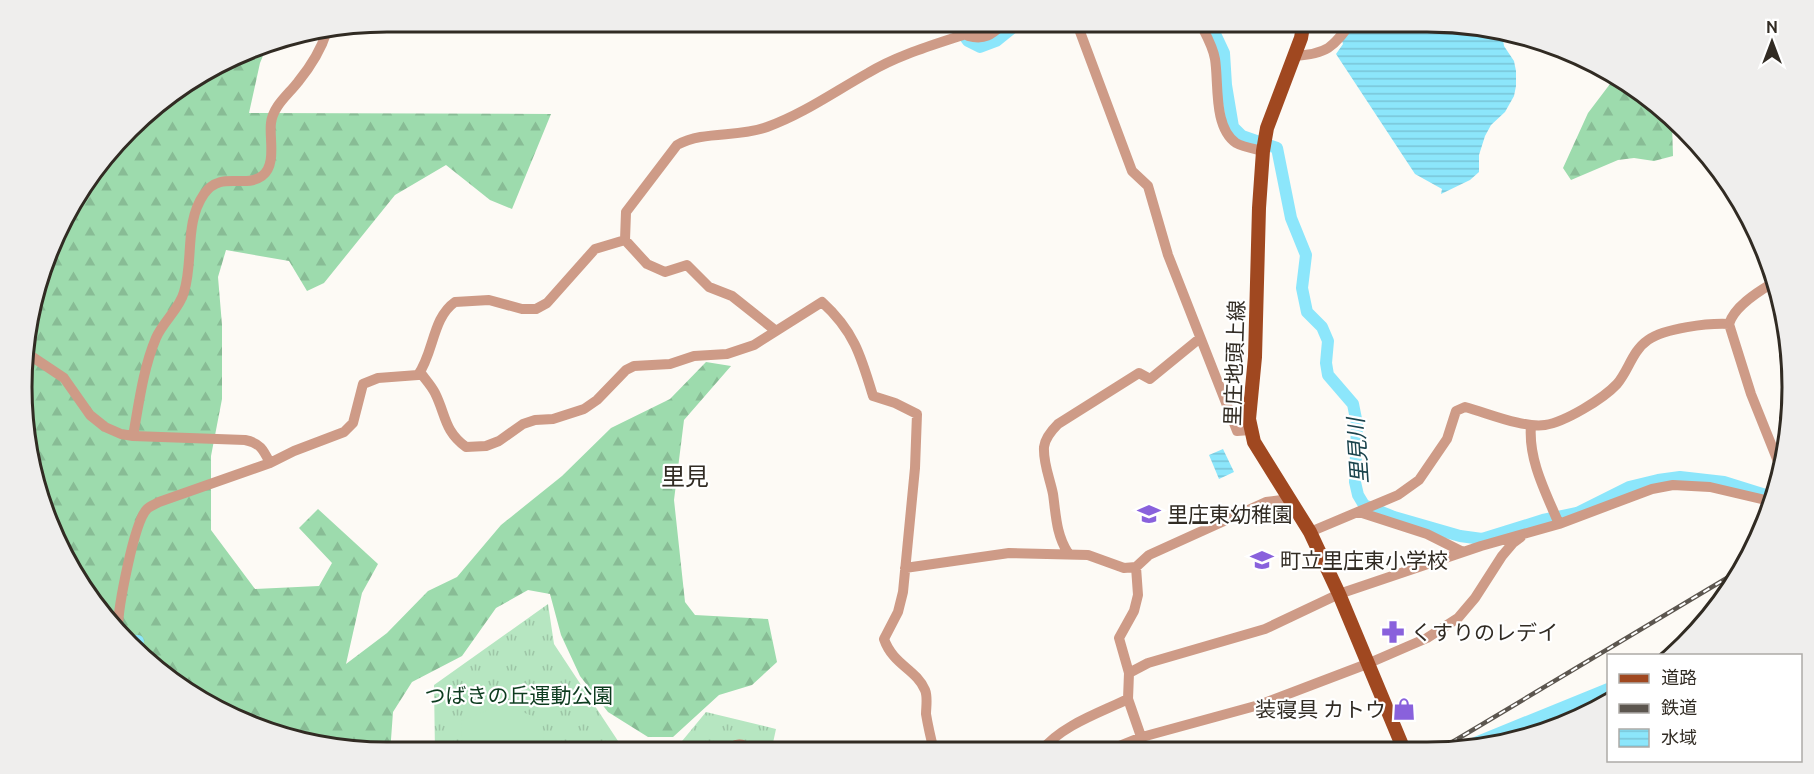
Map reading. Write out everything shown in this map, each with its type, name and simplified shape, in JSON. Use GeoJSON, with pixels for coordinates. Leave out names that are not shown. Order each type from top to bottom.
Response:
{"type":"FeatureCollection","features":[{"type":"Feature","properties":{"kind":"main road","name":"里庄地頭上線"},"geometry":{"type":"LineString","coordinates":[[1302,32],[1264,145],[1259,208],[1255,357],[1250,430],[1254,442],[1310,532],[1339,594],[1401,742]]}},
{"type":"Feature","properties":{"kind":"street"},"geometry":{"type":"LineString","coordinates":[[776,331],[732,296],[709,287],[687,265],[665,272],[647,264],[625,240],[626,212],[677,145],[685,140],[765,128],[799,113],[869,72],[920,49],[966,34],[980,39],[993,32]]}},
{"type":"Feature","properties":{"kind":"street"},"geometry":{"type":"LineString","coordinates":[[1080,32],[1132,171],[1148,186],[1168,255],[1237,431],[1250,430]]}},
{"type":"Feature","properties":{"kind":"street"},"geometry":{"type":"LineString","coordinates":[[1204,32],[1215,59],[1218,102],[1226,129],[1239,145],[1264,145]]}},
{"type":"Feature","properties":{"kind":"street"},"geometry":{"type":"LineString","coordinates":[[1294,56],[1313,55],[1330,48],[1343,32]]}},
{"type":"Feature","properties":{"kind":"street"},"geometry":{"type":"LineString","coordinates":[[133,436],[140,393],[157,337],[184,293],[189,240],[199,202],[213,184],[253,179],[261,177],[266,171],[270,162],[271,121],[281,100],[313,62],[325,37]]}},
{"type":"Feature","properties":{"kind":"street"},"geometry":{"type":"LineString","coordinates":[[119,620],[128,566],[146,510],[159,502],[270,463],[345,432],[353,423],[363,384],[378,378],[412,376],[420,372],[425,365],[442,315],[455,302],[489,300],[522,309],[536,309],[547,303],[595,249],[625,240]]}},
{"type":"Feature","properties":{"kind":"street"},"geometry":{"type":"LineString","coordinates":[[1768,286],[1731,316],[1729,324],[1751,394],[1776,456]]}},
{"type":"Feature","properties":{"kind":"street"},"geometry":{"type":"LineString","coordinates":[[420,372],[435,392],[447,427],[456,440],[466,447],[486,446],[500,441],[523,424],[535,420],[553,419],[584,409],[597,400],[626,370],[634,366],[670,364],[694,356],[727,354],[754,345],[822,302],[846,326],[855,343],[873,396],[895,403],[917,414],[915,468],[901,604],[885,639],[888,651],[903,668],[912,674],[926,692],[926,715],[932,742]]}},
{"type":"Feature","properties":{"kind":"street"},"geometry":{"type":"LineString","coordinates":[[1310,532],[1398,495],[1419,480],[1447,439],[1456,411],[1465,407],[1531,425],[1556,422],[1603,396],[1617,384],[1638,348],[1650,338],[1665,332],[1718,323],[1729,324]]}},
{"type":"Feature","properties":{"kind":"street"},"geometry":{"type":"LineString","coordinates":[[1068,553],[1059,539],[1053,493],[1046,469],[1044,446],[1050,432],[1058,424],[1139,374],[1150,379],[1199,339]]}},
{"type":"Feature","properties":{"kind":"street"},"geometry":{"type":"LineString","coordinates":[[33,357],[64,378],[90,415],[105,427],[133,436],[251,441],[263,448],[270,463]]}},
{"type":"Feature","properties":{"kind":"street"},"geometry":{"type":"LineString","coordinates":[[1531,425],[1532,453],[1559,524]]}},
{"type":"Feature","properties":{"kind":"street"},"geometry":{"type":"LineString","coordinates":[[1129,673],[1148,663],[1264,629],[1339,594],[1463,552],[1559,524],[1639,493],[1673,485],[1725,489],[1764,500]]}},
{"type":"Feature","properties":{"kind":"street"},"geometry":{"type":"LineString","coordinates":[[905,568],[1009,553],[1088,555],[1124,568],[1136,567],[1149,555],[1266,502],[1289,499]]}},
{"type":"Feature","properties":{"kind":"street"},"geometry":{"type":"LineString","coordinates":[[1364,510],[1427,534],[1463,552]]}},
{"type":"Feature","properties":{"kind":"street"},"geometry":{"type":"LineString","coordinates":[[1130,742],[1259,705],[1367,664],[1427,638],[1458,618],[1475,598],[1502,556],[1513,543],[1526,534]]}},
{"type":"Feature","properties":{"kind":"street"},"geometry":{"type":"LineString","coordinates":[[1136,567],[1138,595],[1134,611],[1119,638],[1129,673],[1128,699],[1143,742]]}},
{"type":"Feature","properties":{"kind":"street"},"geometry":{"type":"LineString","coordinates":[[1051,742],[1080,722],[1128,699]]}},
{"type":"Feature","properties":{"kind":"green space"},"geometry":{"type":"Polygon","coordinates":[[[264,54],[249,113],[551,114],[512,209],[490,200],[446,165],[395,195],[324,283],[307,291],[289,261],[226,250],[218,277],[222,325],[222,399],[211,456],[211,530],[255,589],[319,586],[332,563],[299,528],[318,509],[378,564],[362,593],[346,664],[387,633],[428,591],[457,577],[501,525],[562,476],[611,428],[670,399],[706,362],[731,366],[684,420],[674,500],[685,602],[695,615],[768,619],[777,662],[752,685],[719,695],[673,737],[648,737],[608,712],[580,676],[561,635],[550,594],[528,590],[496,608],[462,656],[412,682],[393,712],[391,742],[364,742],[318,736],[273,724],[251,715],[189,683],[136,638],[91,585],[59,523],[50,501],[38,456],[32,410],[32,364],[38,318],[50,273],[79,209],[105,171],[153,120],[189,91],[209,79],[264,54]]]}},
{"type":"Feature","properties":{"kind":"green space"},"geometry":{"type":"Polygon","coordinates":[[[1611,83],[1643,105],[1672,131],[1673,156],[1654,161],[1634,158],[1618,160],[1571,180],[1563,168],[1588,113],[1611,83]]]}},
{"type":"Feature","properties":{"kind":"green space","name":"つばきの丘運動公園"},"geometry":{"type":"Polygon","coordinates":[[[548,604],[554,644],[619,742],[435,742],[434,685],[548,604]]]}},
{"type":"Feature","properties":{"kind":"green space"},"geometry":{"type":"Polygon","coordinates":[[[503,704],[542,720],[544,742],[462,742],[461,721],[503,704]]]}},
{"type":"Feature","properties":{"kind":"green space"},"geometry":{"type":"Polygon","coordinates":[[[706,712],[776,729],[773,742],[681,742],[706,712]]]}},
{"type":"Feature","properties":{"kind":"water"},"geometry":{"type":"Polygon","coordinates":[[[1347,32],[1450,32],[1503,40],[1504,46],[1514,61],[1516,86],[1514,96],[1505,112],[1491,125],[1485,136],[1479,155],[1479,172],[1470,180],[1441,194],[1442,189],[1415,174],[1336,54],[1343,44],[1342,41],[1347,32]]]}},
{"type":"Feature","properties":{"kind":"water"},"geometry":{"type":"Polygon","coordinates":[[[1223,449],[1234,472],[1219,479],[1209,455],[1223,449]]]}},
{"type":"Feature","properties":{"kind":"waterway","name":"里見川"},"geometry":{"type":"LineString","coordinates":[[961,32],[968,41],[980,47],[996,41],[1007,32]]}},
{"type":"Feature","properties":{"kind":"waterway","name":"里見川"},"geometry":{"type":"LineString","coordinates":[[1214,32],[1224,53],[1226,85],[1233,127],[1242,136],[1277,148],[1291,218],[1306,255],[1302,288],[1307,312],[1322,327],[1328,341],[1326,363],[1328,375],[1353,404],[1357,424],[1355,482],[1358,495],[1364,505],[1394,517],[1460,536],[1482,539],[1543,520],[1577,513],[1629,487],[1658,480],[1680,477],[1724,482],[1766,495]]}},
{"type":"Feature","properties":{"kind":"waterway","name":"里見川"},"geometry":{"type":"LineString","coordinates":[[1491,737],[1607,689]]}},
{"type":"Feature","properties":{"kind":"railway"},"geometry":{"type":"LineString","coordinates":[[1453,742],[1727,578]]}},
{"type":"Feature","properties":{"kind":"place","name":"里庄東幼稚園"},"geometry":{"type":"Point","coordinates":[1149,514]}},
{"type":"Feature","properties":{"kind":"place","name":"町立里庄東小学校"},"geometry":{"type":"Point","coordinates":[1262,560]}},
{"type":"Feature","properties":{"kind":"place","name":"くすりのレデイ"},"geometry":{"type":"Point","coordinates":[1393,632]}},
{"type":"Feature","properties":{"kind":"place","name":"装寝具 カトウ"},"geometry":{"type":"Point","coordinates":[1404,709]}},
{"type":"Feature","properties":{"kind":"district","name":"里見"},"geometry":{"type":"Point","coordinates":[685,476]}}]}
